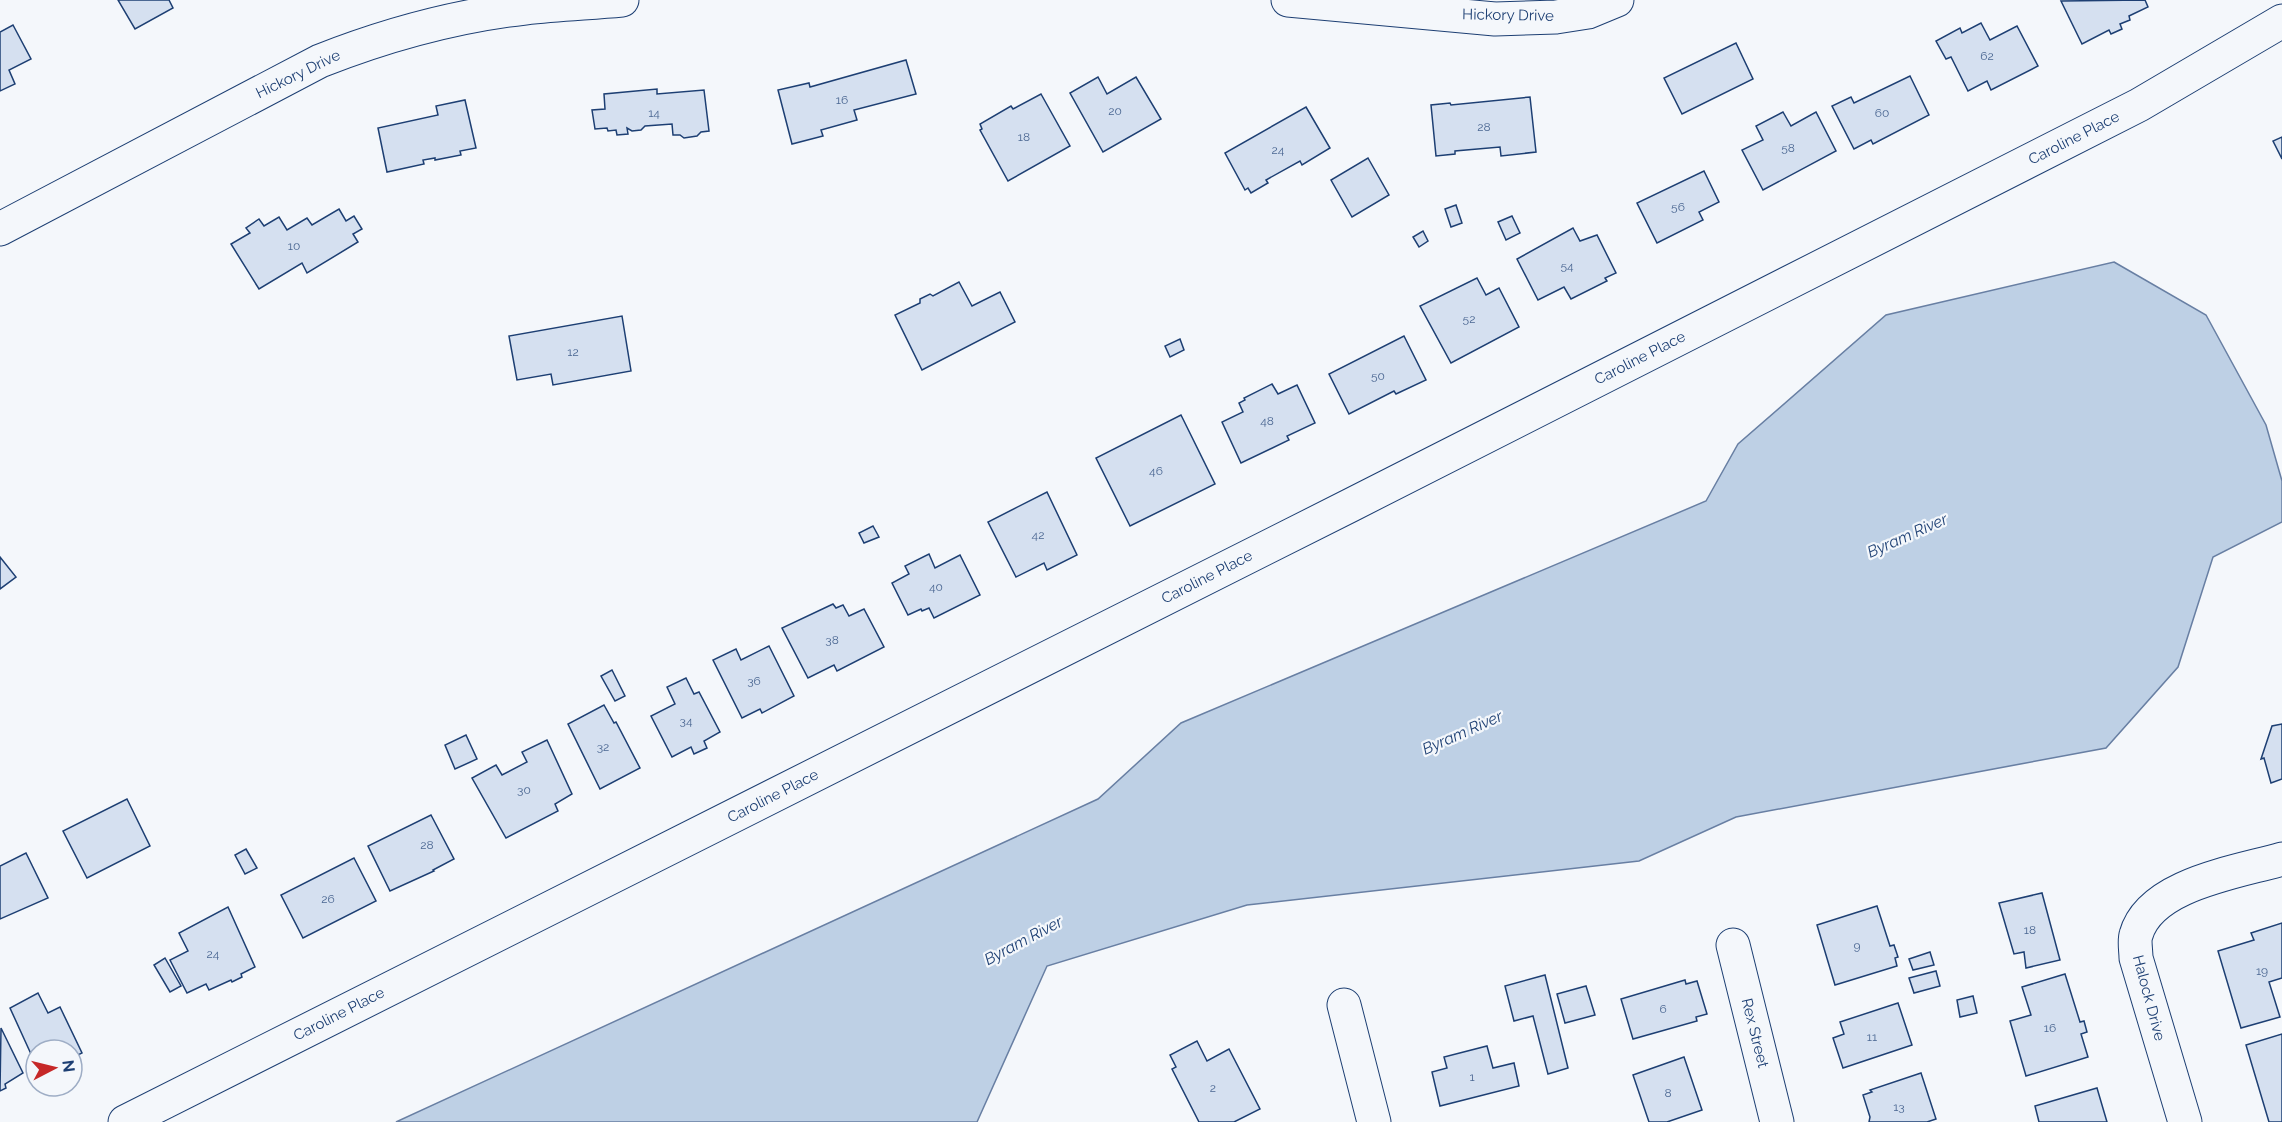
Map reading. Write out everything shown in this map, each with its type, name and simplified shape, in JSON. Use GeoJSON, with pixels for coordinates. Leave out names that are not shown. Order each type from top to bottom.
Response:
{"type":"FeatureCollection","features":[{"type":"Feature","properties":{"kind":"street","name":"Hickory Drive"},"geometry":{"type":"LineString","coordinates":[[0,229],[320,60],[375,39],[427,26],[524,8],[622,0]]}},
{"type":"Feature","properties":{"kind":"street","name":"Hickory Drive"},"geometry":{"type":"LineString","coordinates":[[1288,0],[1495,19],[1556,17],[1588,12],[1617,0]]}},
{"type":"Feature","properties":{"kind":"street","name":"Caroline Place"},"geometry":{"type":"LineString","coordinates":[[125,1122],[1361,500],[2117,116],[2282,21]]}},
{"type":"Feature","properties":{"kind":"street","name":"Halock Drive"},"geometry":{"type":"LineString","coordinates":[[2185,1122],[2136,958],[2135,936],[2144,917],[2163,899],[2192,885],[2282,859]]}},
{"type":"Feature","properties":{"kind":"street","name":"Rex Street"},"geometry":{"type":"LineString","coordinates":[[1733,945],[1777,1122]]}},
{"type":"Feature","properties":{"kind":"street"},"geometry":{"type":"LineString","coordinates":[[1344,1005],[1374,1122]]}},
{"type":"Feature","properties":{"kind":"water","name":"Byram River"},"geometry":{"type":"Polygon","coordinates":[[[2114,262],[2206,315],[2266,425],[2282,481],[2282,522],[2213,557],[2178,667],[2106,748],[1736,817],[1639,861],[1247,905],[1047,966],[977,1122],[396,1122],[1098,799],[1181,723],[1706,501],[1738,444],[1886,315],[2114,262]]]}},
{"type":"Feature","properties":{"kind":"building"},"geometry":{"type":"Polygon","coordinates":[[[118,0],[169,0],[173,8],[135,29],[118,0]]]}},
{"type":"Feature","properties":{"kind":"building"},"geometry":{"type":"Polygon","coordinates":[[[2145,0],[2148,7],[2129,16],[2130,20],[2120,24],[2122,29],[2111,34],[2109,30],[2082,44],[2061,1],[2145,0]]]}},
{"type":"Feature","properties":{"kind":"building"},"geometry":{"type":"Polygon","coordinates":[[[1981,23],[1990,40],[2017,26],[2038,66],[1991,90],[1987,81],[1968,91],[1951,57],[1946,59],[1936,41],[1960,28],[1962,33],[1981,23]]]}},
{"type":"Feature","properties":{"kind":"building"},"geometry":{"type":"Polygon","coordinates":[[[13,25],[31,59],[9,70],[15,84],[0,91],[0,32],[13,25]]]}},
{"type":"Feature","properties":{"kind":"building"},"geometry":{"type":"Polygon","coordinates":[[[1736,43],[1753,79],[1682,114],[1664,78],[1736,43]]]}},
{"type":"Feature","properties":{"kind":"building"},"geometry":{"type":"Polygon","coordinates":[[[906,60],[916,94],[854,110],[857,120],[821,130],[823,136],[792,144],[778,90],[809,83],[810,87],[906,60]]]}},
{"type":"Feature","properties":{"kind":"building"},"geometry":{"type":"Polygon","coordinates":[[[1910,76],[1929,115],[1873,144],[1871,140],[1854,149],[1832,106],[1851,97],[1854,103],[1910,76]]]}},
{"type":"Feature","properties":{"kind":"building"},"geometry":{"type":"Polygon","coordinates":[[[1098,77],[1107,94],[1136,77],[1161,119],[1103,152],[1070,93],[1098,77]]]}},
{"type":"Feature","properties":{"kind":"building"},"geometry":{"type":"Polygon","coordinates":[[[657,89],[657,94],[704,90],[709,131],[684,138],[680,135],[673,135],[672,124],[645,126],[641,130],[632,131],[627,128],[628,134],[617,135],[616,130],[595,129],[592,110],[605,109],[604,94],[657,89]]]}},
{"type":"Feature","properties":{"kind":"building"},"geometry":{"type":"Polygon","coordinates":[[[1041,94],[1070,146],[1008,181],[980,130],[982,129],[980,124],[1011,106],[1013,109],[1041,94]]]}},
{"type":"Feature","properties":{"kind":"building"},"geometry":{"type":"Polygon","coordinates":[[[1530,97],[1536,152],[1501,156],[1500,147],[1455,151],[1455,154],[1436,156],[1431,105],[1530,97]]]}},
{"type":"Feature","properties":{"kind":"building"},"geometry":{"type":"Polygon","coordinates":[[[465,100],[476,148],[460,151],[461,155],[423,160],[424,164],[387,172],[378,128],[438,115],[436,106],[465,100]]]}},
{"type":"Feature","properties":{"kind":"building"},"geometry":{"type":"Polygon","coordinates":[[[1306,107],[1330,148],[1302,165],[1300,161],[1266,180],[1268,183],[1251,193],[1248,188],[1245,190],[1225,153],[1306,107]]]}},
{"type":"Feature","properties":{"kind":"building"},"geometry":{"type":"Polygon","coordinates":[[[1783,112],[1791,126],[1816,112],[1836,151],[1763,190],[1742,150],[1763,140],[1756,126],[1783,112]]]}},
{"type":"Feature","properties":{"kind":"building"},"geometry":{"type":"Polygon","coordinates":[[[2282,137],[2282,159],[2273,141],[2282,137]]]}},
{"type":"Feature","properties":{"kind":"building"},"geometry":{"type":"Polygon","coordinates":[[[1368,158],[1389,195],[1352,217],[1331,180],[1368,158]]]}},
{"type":"Feature","properties":{"kind":"building"},"geometry":{"type":"Polygon","coordinates":[[[1704,171],[1719,202],[1699,212],[1703,220],[1657,243],[1637,203],[1704,171]]]}},
{"type":"Feature","properties":{"kind":"building"},"geometry":{"type":"Polygon","coordinates":[[[1456,205],[1462,223],[1451,227],[1445,209],[1456,205]]]}},
{"type":"Feature","properties":{"kind":"building"},"geometry":{"type":"Polygon","coordinates":[[[339,209],[346,221],[354,216],[362,229],[353,234],[358,242],[307,273],[302,263],[259,289],[231,244],[250,233],[246,228],[259,219],[264,226],[279,217],[287,230],[307,218],[312,225],[339,209]]]}},
{"type":"Feature","properties":{"kind":"building"},"geometry":{"type":"Polygon","coordinates":[[[1512,216],[1520,233],[1506,240],[1498,222],[1512,216]]]}},
{"type":"Feature","properties":{"kind":"building"},"geometry":{"type":"Polygon","coordinates":[[[1573,228],[1580,241],[1597,235],[1616,273],[1605,278],[1607,281],[1571,299],[1564,287],[1538,300],[1517,259],[1573,228]]]}},
{"type":"Feature","properties":{"kind":"building"},"geometry":{"type":"Polygon","coordinates":[[[1423,231],[1428,241],[1419,247],[1413,237],[1423,231]]]}},
{"type":"Feature","properties":{"kind":"building"},"geometry":{"type":"Polygon","coordinates":[[[1477,278],[1486,295],[1499,288],[1519,327],[1451,363],[1420,306],[1477,278]]]}},
{"type":"Feature","properties":{"kind":"building"},"geometry":{"type":"Polygon","coordinates":[[[959,282],[972,306],[1000,292],[1015,322],[922,370],[895,315],[920,303],[920,299],[930,294],[933,296],[959,282]]]}},
{"type":"Feature","properties":{"kind":"building"},"geometry":{"type":"Polygon","coordinates":[[[622,316],[631,371],[553,385],[551,374],[517,380],[509,336],[622,316]]]}},
{"type":"Feature","properties":{"kind":"building"},"geometry":{"type":"Polygon","coordinates":[[[1404,336],[1426,380],[1396,394],[1394,391],[1349,414],[1329,374],[1404,336]]]}},
{"type":"Feature","properties":{"kind":"building"},"geometry":{"type":"Polygon","coordinates":[[[1180,339],[1184,350],[1170,357],[1165,346],[1180,339]]]}},
{"type":"Feature","properties":{"kind":"building"},"geometry":{"type":"Polygon","coordinates":[[[1272,384],[1278,394],[1297,385],[1315,423],[1287,436],[1289,440],[1241,463],[1222,422],[1243,412],[1239,403],[1245,400],[1244,398],[1272,384]]]}},
{"type":"Feature","properties":{"kind":"building"},"geometry":{"type":"Polygon","coordinates":[[[1181,415],[1215,484],[1130,526],[1096,458],[1181,415]]]}},
{"type":"Feature","properties":{"kind":"building"},"geometry":{"type":"Polygon","coordinates":[[[1047,492],[1077,555],[1047,570],[1044,563],[1016,577],[988,522],[1047,492]]]}},
{"type":"Feature","properties":{"kind":"building"},"geometry":{"type":"Polygon","coordinates":[[[873,526],[879,537],[864,543],[859,533],[873,526]]]}},
{"type":"Feature","properties":{"kind":"building"},"geometry":{"type":"Polygon","coordinates":[[[929,554],[935,568],[960,555],[980,595],[934,618],[929,608],[908,615],[892,583],[909,574],[905,566],[929,554]]]}},
{"type":"Feature","properties":{"kind":"building"},"geometry":{"type":"Polygon","coordinates":[[[0,557],[16,577],[0,589],[0,557]]]}},
{"type":"Feature","properties":{"kind":"building"},"geometry":{"type":"Polygon","coordinates":[[[833,604],[836,608],[843,605],[849,616],[864,609],[884,647],[837,671],[834,665],[808,678],[782,628],[833,604]]]}},
{"type":"Feature","properties":{"kind":"building"},"geometry":{"type":"Polygon","coordinates":[[[769,646],[794,696],[762,713],[760,709],[742,718],[713,660],[736,649],[741,660],[769,646]]]}},
{"type":"Feature","properties":{"kind":"building"},"geometry":{"type":"Polygon","coordinates":[[[612,670],[625,696],[615,701],[601,676],[612,670]]]}},
{"type":"Feature","properties":{"kind":"building"},"geometry":{"type":"Polygon","coordinates":[[[686,678],[694,694],[699,692],[720,732],[704,741],[707,748],[694,754],[691,747],[672,757],[651,716],[675,704],[667,687],[686,678]]]}},
{"type":"Feature","properties":{"kind":"building"},"geometry":{"type":"Polygon","coordinates":[[[604,705],[614,723],[616,722],[640,768],[600,789],[568,724],[604,705]]]}},
{"type":"Feature","properties":{"kind":"building"},"geometry":{"type":"Polygon","coordinates":[[[2282,724],[2282,779],[2271,783],[2264,758],[2261,759],[2272,726],[2282,724]]]}},
{"type":"Feature","properties":{"kind":"building"},"geometry":{"type":"Polygon","coordinates":[[[466,735],[477,759],[455,769],[445,745],[466,735]]]}},
{"type":"Feature","properties":{"kind":"building"},"geometry":{"type":"Polygon","coordinates":[[[547,740],[572,794],[555,804],[558,811],[506,838],[472,778],[496,765],[502,775],[527,762],[522,752],[547,740]]]}},
{"type":"Feature","properties":{"kind":"building"},"geometry":{"type":"Polygon","coordinates":[[[127,799],[150,846],[87,878],[63,831],[127,799]]]}},
{"type":"Feature","properties":{"kind":"building"},"geometry":{"type":"Polygon","coordinates":[[[431,815],[454,859],[390,891],[368,846],[431,815]]]}},
{"type":"Feature","properties":{"kind":"building"},"geometry":{"type":"Polygon","coordinates":[[[246,849],[257,868],[245,874],[235,855],[246,849]]]}},
{"type":"Feature","properties":{"kind":"building"},"geometry":{"type":"Polygon","coordinates":[[[26,853],[48,898],[0,919],[0,866],[26,853]]]}},
{"type":"Feature","properties":{"kind":"building"},"geometry":{"type":"Polygon","coordinates":[[[354,858],[376,901],[303,938],[281,895],[354,858]]]}},
{"type":"Feature","properties":{"kind":"building"},"geometry":{"type":"Polygon","coordinates":[[[2042,893],[2060,960],[2026,968],[2024,952],[2014,954],[1999,903],[2042,893]]]}},
{"type":"Feature","properties":{"kind":"building"},"geometry":{"type":"Polygon","coordinates":[[[1877,906],[1890,946],[1894,945],[1898,957],[1895,958],[1897,966],[1835,985],[1817,925],[1877,906]]]}},
{"type":"Feature","properties":{"kind":"building"},"geometry":{"type":"Polygon","coordinates":[[[228,907],[255,967],[232,982],[231,980],[209,990],[206,984],[187,993],[170,960],[188,951],[179,933],[228,907]]]}},
{"type":"Feature","properties":{"kind":"building"},"geometry":{"type":"Polygon","coordinates":[[[2282,923],[2282,978],[2269,982],[2280,1017],[2241,1028],[2218,951],[2254,940],[2251,933],[2282,923]]]}},
{"type":"Feature","properties":{"kind":"building"},"geometry":{"type":"Polygon","coordinates":[[[1930,952],[1934,965],[1913,970],[1909,959],[1930,952]]]}},
{"type":"Feature","properties":{"kind":"building"},"geometry":{"type":"Polygon","coordinates":[[[165,958],[181,986],[170,992],[154,965],[165,958]]]}},
{"type":"Feature","properties":{"kind":"building"},"geometry":{"type":"Polygon","coordinates":[[[1936,971],[1940,986],[1914,993],[1909,978],[1936,971]]]}},
{"type":"Feature","properties":{"kind":"building"},"geometry":{"type":"Polygon","coordinates":[[[2065,974],[2080,1022],[2084,1021],[2087,1032],[2081,1034],[2088,1057],[2026,1076],[2010,1021],[2031,1015],[2022,987],[2065,974]]]}},
{"type":"Feature","properties":{"kind":"building"},"geometry":{"type":"Polygon","coordinates":[[[1545,975],[1568,1068],[1548,1074],[1533,1016],[1514,1021],[1505,986],[1545,975]]]}},
{"type":"Feature","properties":{"kind":"building"},"geometry":{"type":"Polygon","coordinates":[[[1685,980],[1686,984],[1697,981],[1707,1014],[1696,1017],[1697,1021],[1633,1039],[1621,999],[1685,980]]]}},
{"type":"Feature","properties":{"kind":"building"},"geometry":{"type":"Polygon","coordinates":[[[1586,986],[1595,1015],[1565,1023],[1557,994],[1586,986]]]}},
{"type":"Feature","properties":{"kind":"building"},"geometry":{"type":"Polygon","coordinates":[[[38,993],[48,1013],[60,1007],[75,1038],[24,1039],[10,1008],[38,993]]]}},
{"type":"Feature","properties":{"kind":"building"},"geometry":{"type":"Polygon","coordinates":[[[1973,996],[1977,1013],[1960,1017],[1957,1000],[1973,996]]]}},
{"type":"Feature","properties":{"kind":"building"},"geometry":{"type":"Polygon","coordinates":[[[1898,1003],[1912,1045],[1843,1068],[1833,1038],[1844,1034],[1840,1022],[1898,1003]]]}},
{"type":"Feature","properties":{"kind":"building"},"geometry":{"type":"Polygon","coordinates":[[[1,1028],[23,1073],[5,1084],[6,1088],[0,1091],[1,1028]]]}},
{"type":"Feature","properties":{"kind":"building"},"geometry":{"type":"Polygon","coordinates":[[[2282,1034],[2282,1122],[2269,1122],[2246,1045],[2282,1034]]]}},
{"type":"Feature","properties":{"kind":"building"},"geometry":{"type":"Polygon","coordinates":[[[1197,1041],[1207,1061],[1229,1049],[1260,1109],[1234,1122],[1199,1122],[1172,1069],[1176,1067],[1170,1055],[1197,1041]]]}},
{"type":"Feature","properties":{"kind":"building"},"geometry":{"type":"Polygon","coordinates":[[[1487,1046],[1493,1068],[1514,1063],[1519,1086],[1440,1106],[1432,1072],[1447,1068],[1444,1057],[1487,1046]]]}},
{"type":"Feature","properties":{"kind":"building"},"geometry":{"type":"Polygon","coordinates":[[[1684,1057],[1702,1110],[1667,1122],[1649,1122],[1633,1075],[1684,1057]]]}},
{"type":"Feature","properties":{"kind":"building"},"geometry":{"type":"Polygon","coordinates":[[[1921,1073],[1936,1119],[1927,1122],[1869,1122],[1870,1117],[1863,1095],[1872,1092],[1870,1090],[1921,1073]]]}},
{"type":"Feature","properties":{"kind":"building"},"geometry":{"type":"Polygon","coordinates":[[[2097,1088],[2107,1122],[2039,1122],[2035,1106],[2097,1088]]]}}]}
